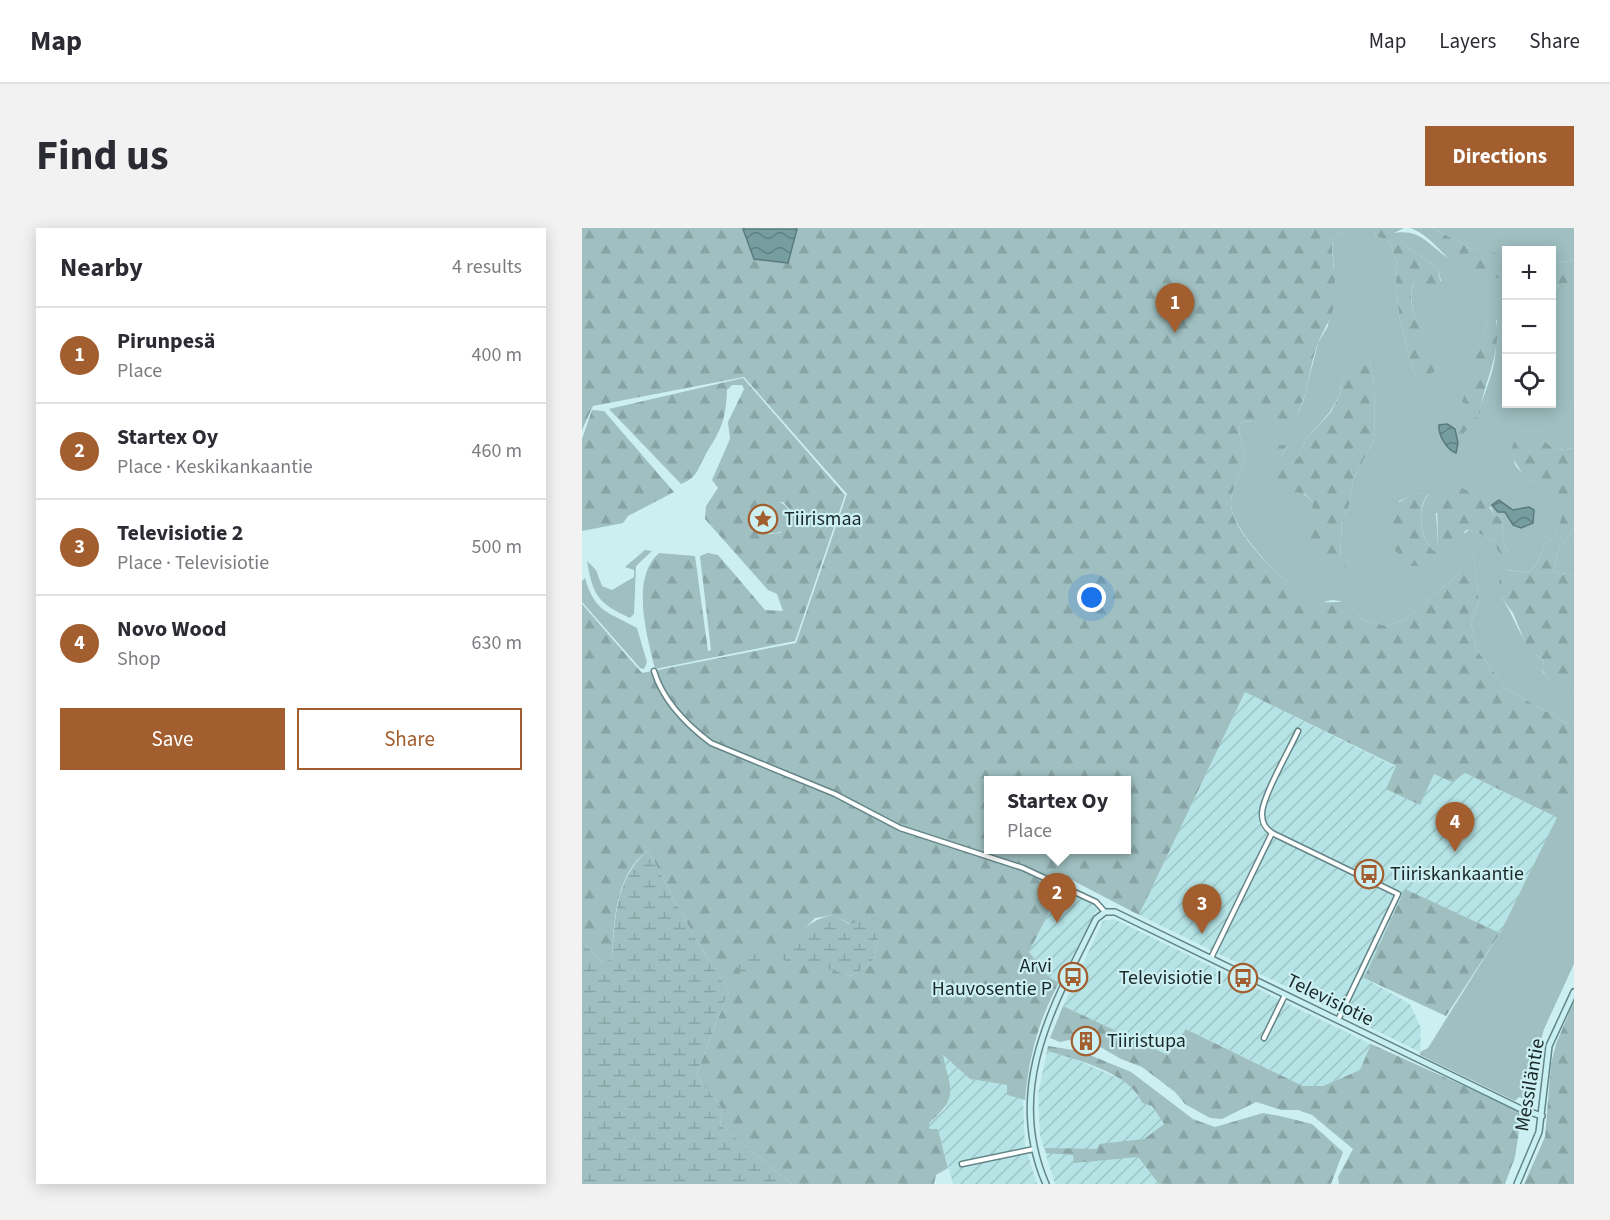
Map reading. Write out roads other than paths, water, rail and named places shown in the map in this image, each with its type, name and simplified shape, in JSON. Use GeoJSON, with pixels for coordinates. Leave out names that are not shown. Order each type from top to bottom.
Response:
{"type":"FeatureCollection","features":[{"type":"Feature","properties":{"kind":"street"},"geometry":{"type":"LineString","coordinates":[[654,671],[677,712],[695,731],[711,742],[838,796],[900,828],[1023,868],[1096,902],[1105,912],[1096,919],[1052,1011],[1038,1047],[1030,1103],[1034,1149],[1046,1184]]}},
{"type":"Feature","properties":{"kind":"street"},"geometry":{"type":"LineString","coordinates":[[1298,731],[1263,807],[1265,829],[1398,894],[1338,1020]]}},
{"type":"Feature","properties":{"kind":"street"},"geometry":{"type":"LineString","coordinates":[[1210,958],[1272,833]]}},
{"type":"Feature","properties":{"kind":"street","name":"Televisiotie"},"geometry":{"type":"LineString","coordinates":[[1105,912],[1115,912],[1521,1108],[1542,1116]]}},
{"type":"Feature","properties":{"kind":"street","name":"Messiläntie"},"geometry":{"type":"LineString","coordinates":[[1517,1184],[1533,1151],[1542,1116],[1549,1046],[1574,992]]}},
{"type":"Feature","properties":{"kind":"street"},"geometry":{"type":"LineString","coordinates":[[1264,1038],[1285,994]]}},
{"type":"Feature","properties":{"kind":"street"},"geometry":{"type":"LineString","coordinates":[[962,1164],[1034,1149]]}},
{"type":"Feature","properties":{"kind":"water"},"geometry":{"type":"Polygon","coordinates":[[[743,229],[797,229],[788,263],[754,259],[743,229]]]}},
{"type":"Feature","properties":{"kind":"water"},"geometry":{"type":"Polygon","coordinates":[[[1447,424],[1455,429],[1458,443],[1456,453],[1446,445],[1440,433],[1439,425],[1447,424]]]}},
{"type":"Feature","properties":{"kind":"water"},"geometry":{"type":"Polygon","coordinates":[[[1499,500],[1513,510],[1529,507],[1534,510],[1533,523],[1521,528],[1513,525],[1505,512],[1498,512],[1492,505],[1499,500]]]}},
{"type":"Feature","properties":{"kind":"place","name":"Pirunpesä"},"geometry":{"type":"Point","coordinates":[1175,333]}},
{"type":"Feature","properties":{"kind":"place","name":"Tiirismaa"},"geometry":{"type":"Point","coordinates":[763,519]}},
{"type":"Feature","properties":{"kind":"place","name":"Novo Wood"},"geometry":{"type":"Point","coordinates":[1455,852]}},
{"type":"Feature","properties":{"kind":"place","name":"Tiiriskankaantie"},"geometry":{"type":"Point","coordinates":[1369,874]}},
{"type":"Feature","properties":{"kind":"place","name":"Startex Oy"},"geometry":{"type":"Point","coordinates":[1057,923]}},
{"type":"Feature","properties":{"kind":"place","name":"Televisiotie 2"},"geometry":{"type":"Point","coordinates":[1202,934]}},
{"type":"Feature","properties":{"kind":"place","name":"Arvi Hauvosentie P"},"geometry":{"type":"Point","coordinates":[1073,977]}},
{"type":"Feature","properties":{"kind":"place","name":"Televisiotie I"},"geometry":{"type":"Point","coordinates":[1243,978]}},
{"type":"Feature","properties":{"kind":"place","name":"Tiiristupa"},"geometry":{"type":"Point","coordinates":[1086,1041]}}]}
